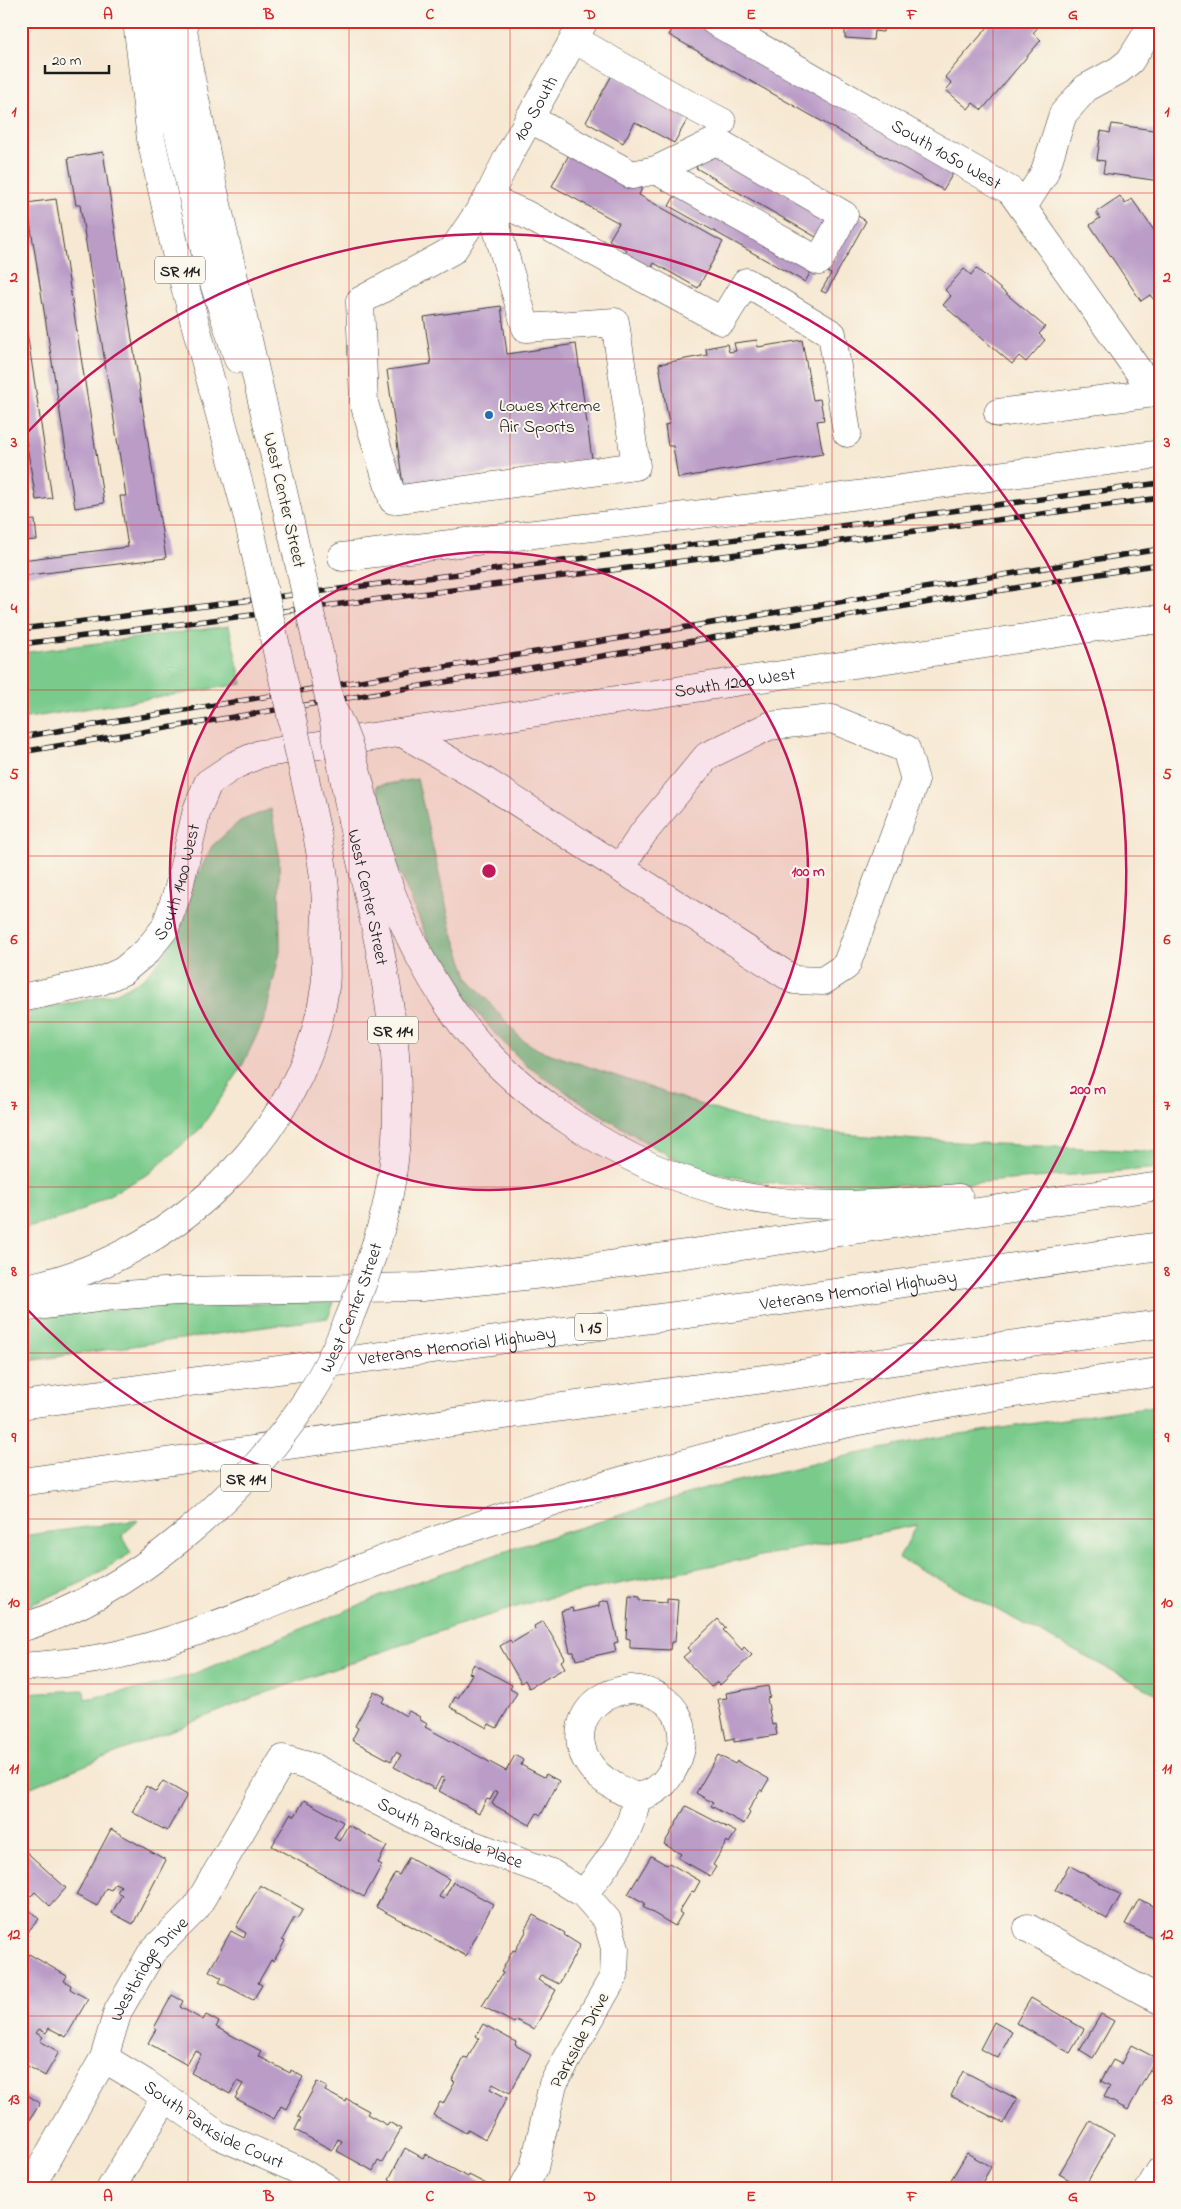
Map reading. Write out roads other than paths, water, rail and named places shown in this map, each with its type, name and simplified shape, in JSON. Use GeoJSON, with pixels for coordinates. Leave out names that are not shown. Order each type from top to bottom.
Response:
{"type":"FeatureCollection","features":[{"type":"Feature","properties":{"kind":"main road","name":"West Center Street"},"geometry":{"type":"LineString","coordinates":[[21,1289],[60,1280],[119,1256],[168,1226],[217,1188],[243,1161],[265,1132],[289,1094],[304,1061],[316,1027],[325,986],[326,904],[323,866],[316,829],[247,514],[177,258],[151,139],[137,21]]}},
{"type":"Feature","properties":{"kind":"main road"},"geometry":{"type":"LineString","coordinates":[[157,21],[162,60],[208,264],[226,328],[278,470]]}},
{"type":"Feature","properties":{"kind":"main road","name":"West Center Street"},"geometry":{"type":"LineString","coordinates":[[21,1628],[74,1606],[147,1564],[198,1524],[248,1476],[298,1412],[324,1371],[358,1299],[377,1241],[390,1188],[398,1119],[396,1047],[360,819],[356,768],[341,724],[331,706],[212,183],[188,64],[182,21]]}},
{"type":"Feature","properties":{"kind":"main road","name":"South 1050 West"},"geometry":{"type":"LineString","coordinates":[[714,21],[1011,190],[1157,393]]}},
{"type":"Feature","properties":{"kind":"main road"},"geometry":{"type":"LineString","coordinates":[[1023,207],[1044,174],[1063,114],[1086,88],[1119,70],[1130,61],[1149,52],[1148,21]]}},
{"type":"Feature","properties":{"kind":"main road"},"geometry":{"type":"LineString","coordinates":[[579,30],[678,99],[722,122]]}},
{"type":"Feature","properties":{"kind":"main road","name":"100 South"},"geometry":{"type":"LineString","coordinates":[[488,198],[526,328],[615,322],[636,466],[393,500],[364,403],[360,301],[454,250],[488,198],[529,118],[579,30]]}},
{"type":"Feature","properties":{"kind":"main road"},"geometry":{"type":"LineString","coordinates":[[529,118],[632,175],[656,170],[716,141],[844,215],[819,261],[656,170]]}},
{"type":"Feature","properties":{"kind":"main road"},"geometry":{"type":"LineString","coordinates":[[488,198],[525,214],[722,321],[746,282],[832,334],[847,433]]}},
{"type":"Feature","properties":{"kind":"main road"},"geometry":{"type":"LineString","coordinates":[[998,413],[1157,393]]}},
{"type":"Feature","properties":{"kind":"main road"},"geometry":{"type":"LineString","coordinates":[[342,557],[843,497],[1160,454]]}},
{"type":"Feature","properties":{"kind":"main road","name":"South 1200 West"},"geometry":{"type":"LineString","coordinates":[[309,747],[1144,620],[1160,620]]}},
{"type":"Feature","properties":{"kind":"main road"},"geometry":{"type":"LineString","coordinates":[[404,734],[483,780],[794,980],[823,981],[846,966],[915,780],[906,749],[832,719],[769,726],[708,756],[644,832],[620,868]]}},
{"type":"Feature","properties":{"kind":"main road","name":"South 1400 West"},"geometry":{"type":"LineString","coordinates":[[21,998],[101,981],[123,971],[147,951],[166,928],[178,891],[197,810],[208,783],[235,765],[260,754],[309,747]]}},
{"type":"Feature","properties":{"kind":"main road"},"geometry":{"type":"LineString","coordinates":[[360,819],[406,929],[444,999],[470,1032],[508,1073],[540,1101],[608,1145],[649,1166],[694,1183],[737,1195],[782,1202],[840,1205],[873,1204],[1034,1192],[1088,1196]]}},
{"type":"Feature","properties":{"kind":"main road"},"geometry":{"type":"LineString","coordinates":[[21,1308],[112,1296],[177,1291],[422,1287],[486,1280],[1160,1186]]}},
{"type":"Feature","properties":{"kind":"main road","name":"Veterans Memorial Highway"},"geometry":{"type":"LineString","coordinates":[[21,1405],[725,1309],[1160,1246]]}},
{"type":"Feature","properties":{"kind":"main road"},"geometry":{"type":"LineString","coordinates":[[21,1482],[1160,1324]]}},
{"type":"Feature","properties":{"kind":"main road"},"geometry":{"type":"LineString","coordinates":[[21,1667],[91,1660],[164,1642],[206,1629],[352,1571],[468,1529],[585,1492],[703,1459],[845,1424],[1044,1388],[1160,1372]]}},
{"type":"Feature","properties":{"kind":"main road","name":"South Parkside Place"},"geometry":{"type":"LineString","coordinates":[[283,1759],[312,1767],[440,1833],[551,1873],[584,1894],[608,1920]]}},
{"type":"Feature","properties":{"kind":"main road","name":"Westbridge Drive"},"geometry":{"type":"LineString","coordinates":[[30,2188],[104,2058],[118,2011],[152,1952],[196,1908],[283,1759]]}},
{"type":"Feature","properties":{"kind":"main road"},"geometry":{"type":"LineString","coordinates":[[584,1894],[610,1858],[633,1817],[636,1796]]}},
{"type":"Feature","properties":{"kind":"main road","name":"Parkside Drive"},"geometry":{"type":"LineString","coordinates":[[523,2188],[534,2168],[553,2084],[614,1976],[615,1948],[608,1920]]}},
{"type":"Feature","properties":{"kind":"main road"},"geometry":{"type":"LineString","coordinates":[[1028,1928],[1160,2000]]}},
{"type":"Feature","properties":{"kind":"main road","name":"South Parkside Court"},"geometry":{"type":"LineString","coordinates":[[104,2058],[218,2135],[294,2168],[327,2188]]}},
{"type":"Feature","properties":{"kind":"main road"},"geometry":{"type":"LineString","coordinates":[[111,2188],[165,2098]]}},
{"type":"Feature","properties":{"kind":"main road"},"geometry":{"type":"LineString","coordinates":[[1150,2188],[1160,2171]]}},
{"type":"Feature","properties":{"kind":"railway"},"geometry":{"type":"LineString","coordinates":[[21,629],[833,527],[1160,483]]}},
{"type":"Feature","properties":{"kind":"railway"},"geometry":{"type":"LineString","coordinates":[[21,644],[819,544],[1160,498]]}},
{"type":"Feature","properties":{"kind":"railway"},"geometry":{"type":"LineString","coordinates":[[21,737],[1160,549]]}},
{"type":"Feature","properties":{"kind":"railway"},"geometry":{"type":"LineString","coordinates":[[21,752],[1160,564]]}},
{"type":"Feature","properties":{"kind":"place","name":"Lowes Xtreme Air Sports"},"geometry":{"type":"Point","coordinates":[489,415]}}]}
